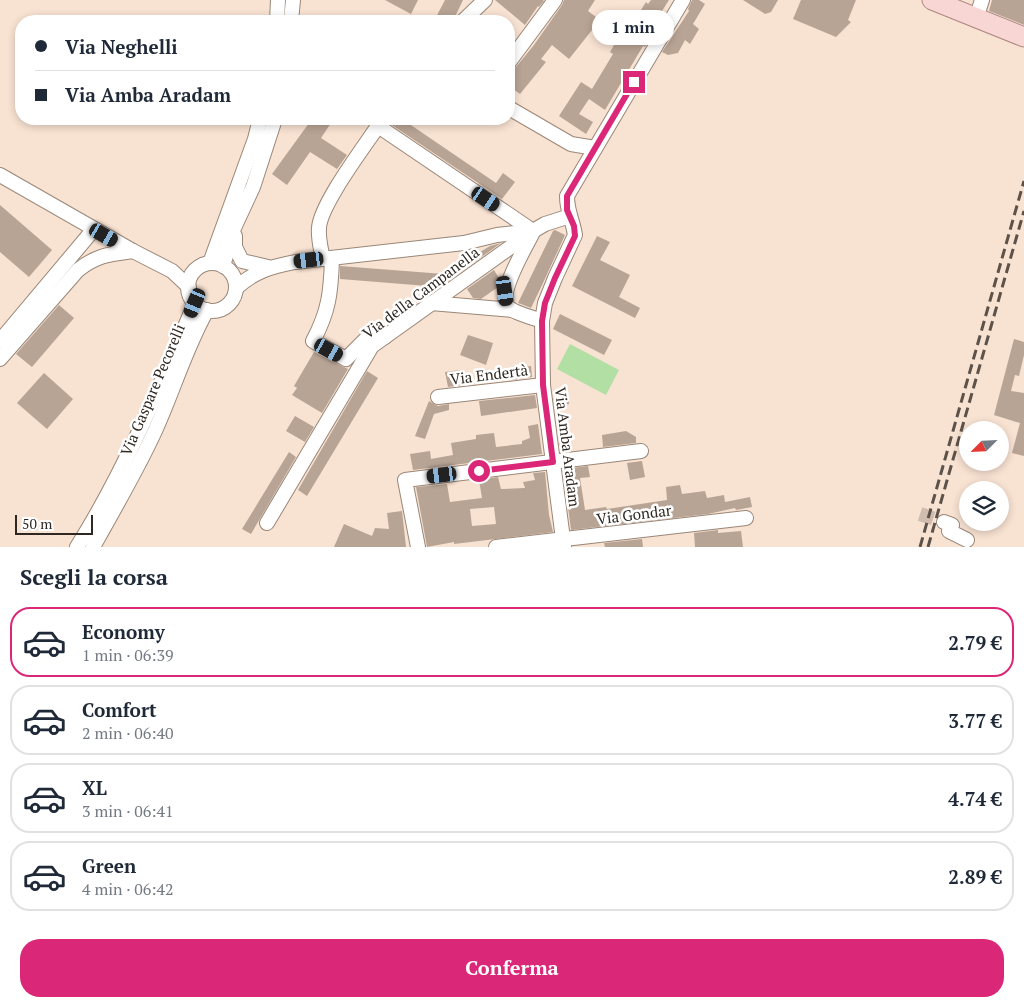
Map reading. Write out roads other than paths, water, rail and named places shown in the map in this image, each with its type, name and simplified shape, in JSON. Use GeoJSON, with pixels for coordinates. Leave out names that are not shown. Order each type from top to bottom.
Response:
{"type":"FeatureCollection","features":[{"type":"Feature","properties":{"kind":"main road"},"geometry":{"type":"LineString","coordinates":[[932,0],[1024,37]]}},
{"type":"Feature","properties":{"kind":"street"},"geometry":{"type":"LineString","coordinates":[[277,15],[278,0]]}},
{"type":"Feature","properties":{"kind":"street"},"geometry":{"type":"LineString","coordinates":[[292,15],[293,0]]}},
{"type":"Feature","properties":{"kind":"street"},"geometry":{"type":"LineString","coordinates":[[469,15],[484,0]]}},
{"type":"Feature","properties":{"kind":"street"},"geometry":{"type":"LineString","coordinates":[[515,54],[554,0]]}},
{"type":"Feature","properties":{"kind":"street","name":"Via Amba Aradam"},"geometry":{"type":"LineString","coordinates":[[563,543],[543,385],[542,321],[545,303],[575,236],[567,210],[567,196],[683,0]]}},
{"type":"Feature","properties":{"kind":"street"},"geometry":{"type":"LineString","coordinates":[[976,19],[982,0]]}},
{"type":"Feature","properties":{"kind":"street"},"geometry":{"type":"LineString","coordinates":[[515,111],[571,144],[595,148]]}},
{"type":"Feature","properties":{"kind":"street"},"geometry":{"type":"LineString","coordinates":[[225,273],[258,125]]}},
{"type":"Feature","properties":{"kind":"street"},"geometry":{"type":"LineString","coordinates":[[0,175],[133,251],[172,271],[189,287],[201,306],[215,310],[227,305],[235,295],[225,273],[234,228],[253,187],[273,125]]}},
{"type":"Feature","properties":{"kind":"street"},"geometry":{"type":"LineString","coordinates":[[385,337],[374,331],[346,359],[313,341],[324,319],[331,289],[328,258],[319,242],[318,226],[332,195],[378,126],[533,231]]}},
{"type":"Feature","properties":{"kind":"street"},"geometry":{"type":"LineString","coordinates":[[172,271],[196,270],[250,276],[269,268],[328,258],[464,243],[497,235],[533,231],[545,224],[570,216]]}},
{"type":"Feature","properties":{"kind":"street"},"geometry":{"type":"LineString","coordinates":[[234,228],[235,247],[242,261],[269,268]]}},
{"type":"Feature","properties":{"kind":"street"},"geometry":{"type":"LineString","coordinates":[[512,310],[507,305],[505,291],[533,231]]}},
{"type":"Feature","properties":{"kind":"street","name":"Via della Campanella"},"geometry":{"type":"LineString","coordinates":[[267,523],[372,346],[533,231]]}},
{"type":"Feature","properties":{"kind":"street"},"geometry":{"type":"LineString","coordinates":[[0,341],[84,242],[99,232]]}},
{"type":"Feature","properties":{"kind":"street"},"geometry":{"type":"LineString","coordinates":[[0,359],[62,285],[78,270],[100,256],[104,246],[99,232]]}},
{"type":"Feature","properties":{"kind":"street"},"geometry":{"type":"LineString","coordinates":[[84,242],[91,254],[100,256],[133,251]]}},
{"type":"Feature","properties":{"kind":"street"},"geometry":{"type":"LineString","coordinates":[[189,287],[190,280],[196,270]]}},
{"type":"Feature","properties":{"kind":"street"},"geometry":{"type":"LineString","coordinates":[[431,303],[512,310],[542,321]]}},
{"type":"Feature","properties":{"kind":"street","name":"Via Gaspare Pecorelli"},"geometry":{"type":"LineString","coordinates":[[77,547],[95,518],[201,306]]}},
{"type":"Feature","properties":{"kind":"street","name":"Via Gaspare Pecorelli"},"geometry":{"type":"LineString","coordinates":[[93,547],[155,432],[195,331],[201,306]]}},
{"type":"Feature","properties":{"kind":"street","name":"Via Endertà"},"geometry":{"type":"LineString","coordinates":[[438,397],[543,385]]}},
{"type":"Feature","properties":{"kind":"street"},"geometry":{"type":"LineString","coordinates":[[418,547],[405,480],[641,451]]}},
{"type":"Feature","properties":{"kind":"street","name":"Via Gondar"},"geometry":{"type":"LineString","coordinates":[[496,547],[563,543],[746,518]]}},
{"type":"Feature","properties":{"kind":"street"},"geometry":{"type":"LineString","coordinates":[[944,522],[952,525],[950,532],[967,540]]}},
{"type":"Feature","properties":{"kind":"tunnel"},"geometry":{"type":"LineString","coordinates":[[920,514],[944,522]]}},
{"type":"Feature","properties":{"kind":"railway"},"geometry":{"type":"LineString","coordinates":[[920,547],[1024,181]]}},
{"type":"Feature","properties":{"kind":"railway"},"geometry":{"type":"LineString","coordinates":[[928,547],[1024,211]]}}]}
